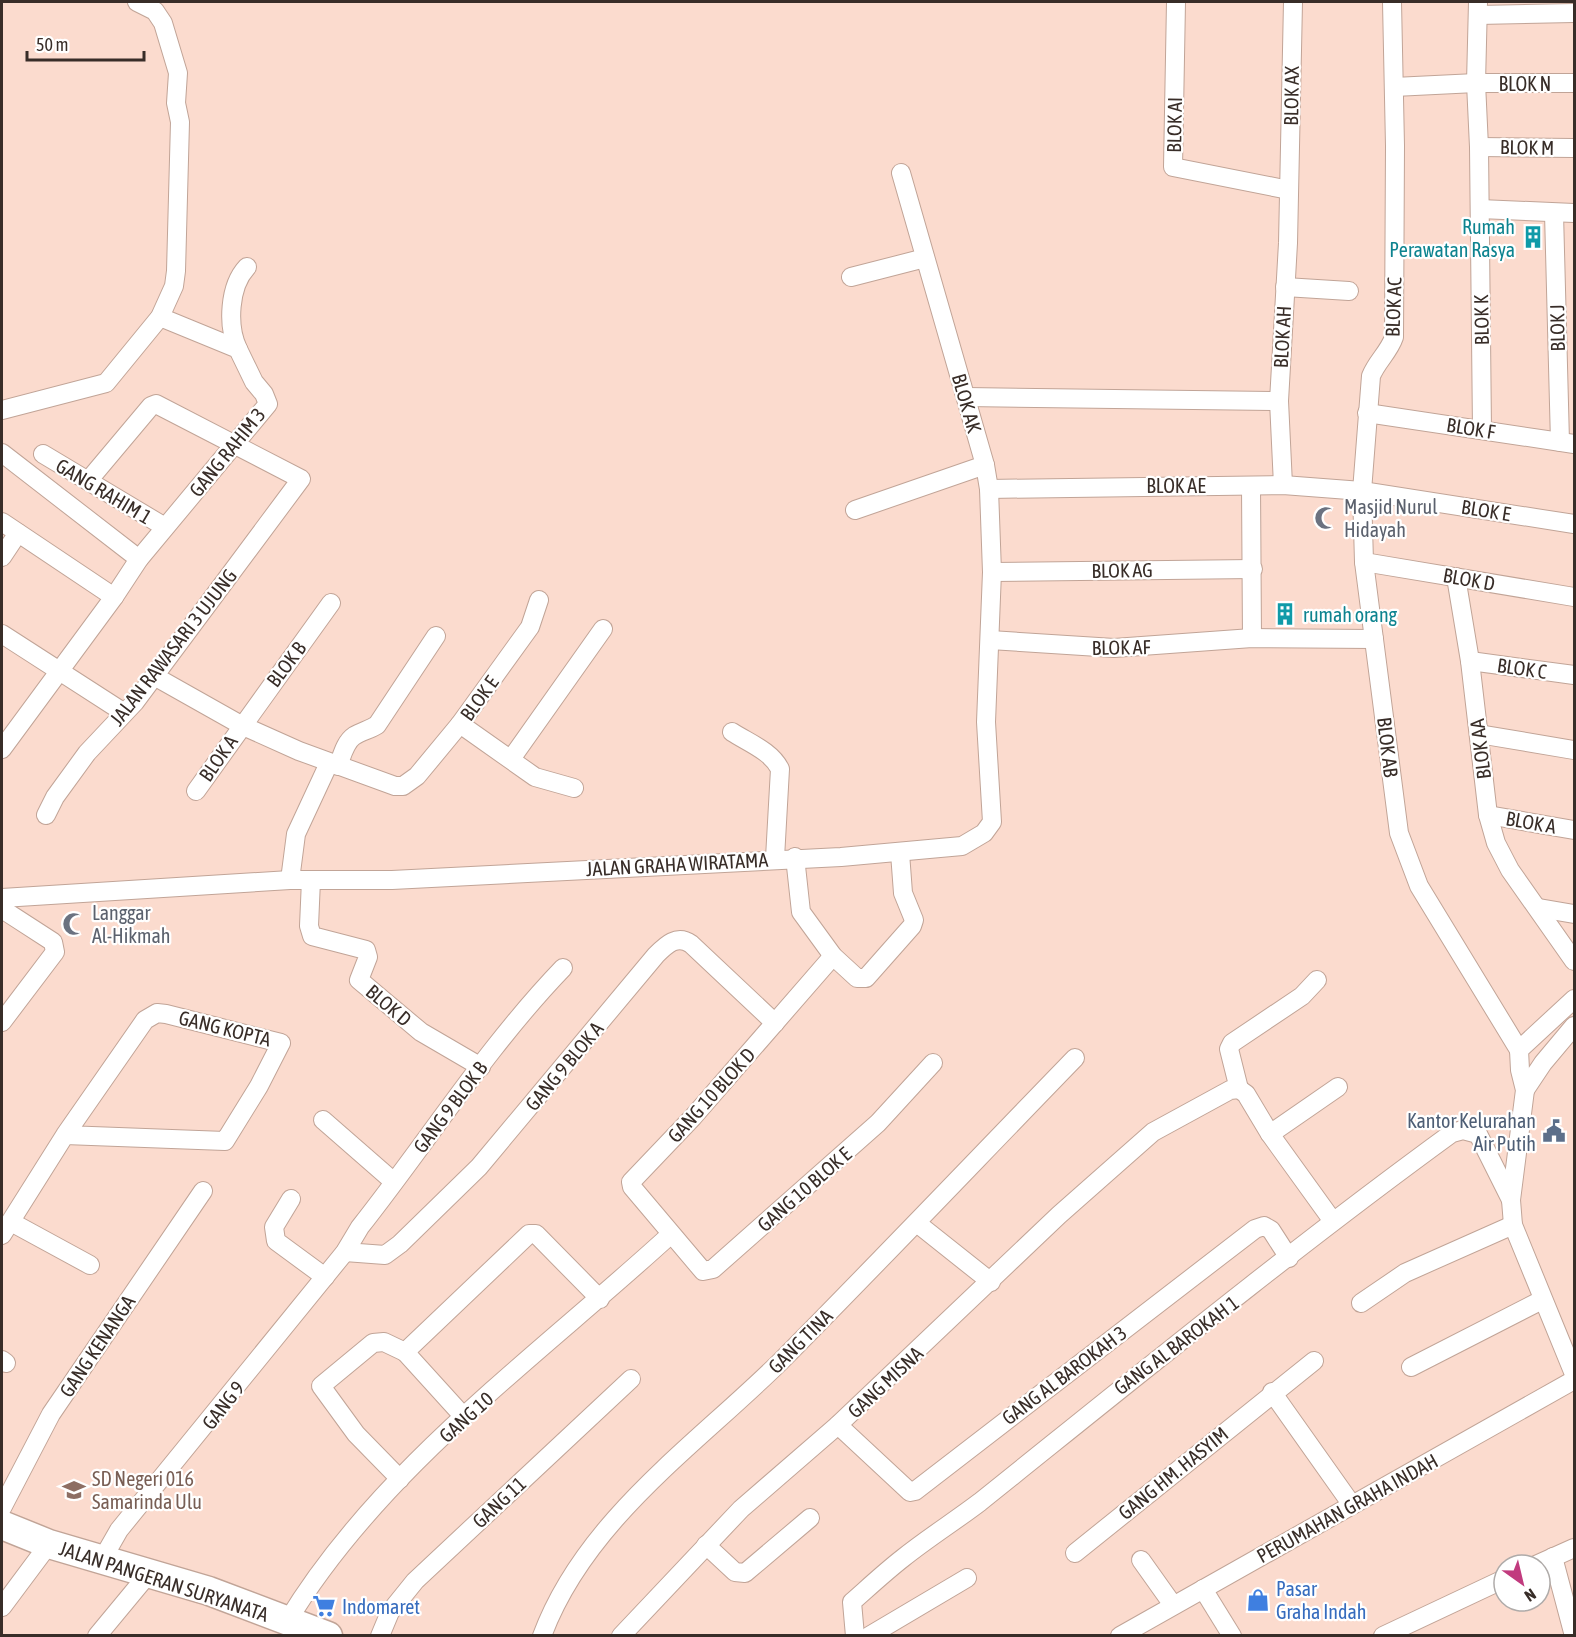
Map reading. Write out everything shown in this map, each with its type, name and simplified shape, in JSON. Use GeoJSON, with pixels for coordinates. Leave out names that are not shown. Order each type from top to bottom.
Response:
{"type":"FeatureCollection","features":[{"type":"Feature","properties":{"kind":"main road","name":"JALAN PANGERAN SURYANATA"},"geometry":{"type":"LineString","coordinates":[[2,1525],[49,1544],[150,1572],[328,1635]]}},
{"type":"Feature","properties":{"kind":"street"},"geometry":{"type":"LineString","coordinates":[[2,410],[106,383],[160,317],[174,286],[180,122],[176,103],[178,73],[160,16],[137,2]]}},
{"type":"Feature","properties":{"kind":"street","name":"BLOK AI"},"geometry":{"type":"LineString","coordinates":[[1176,2],[1173,167],[1289,190]]}},
{"type":"Feature","properties":{"kind":"street","name":"BLOK AX"},"geometry":{"type":"LineString","coordinates":[[1289,190],[1293,2]]}},
{"type":"Feature","properties":{"kind":"street","name":"BLOK AC"},"geometry":{"type":"LineString","coordinates":[[1366,413],[1371,376],[1376,364],[1390,349],[1394,337],[1392,2]]}},
{"type":"Feature","properties":{"kind":"street"},"geometry":{"type":"LineString","coordinates":[[1478,8],[1575,13]]}},
{"type":"Feature","properties":{"kind":"street","name":"BLOK K"},"geometry":{"type":"LineString","coordinates":[[1478,8],[1476,83],[1479,147],[1482,430]]}},
{"type":"Feature","properties":{"kind":"street","name":"BLOK N"},"geometry":{"type":"LineString","coordinates":[[1394,87],[1476,83],[1575,84]]}},
{"type":"Feature","properties":{"kind":"street","name":"BLOK M"},"geometry":{"type":"LineString","coordinates":[[1479,147],[1575,148]]}},
{"type":"Feature","properties":{"kind":"street","name":"BLOK AK"},"geometry":{"type":"LineString","coordinates":[[901,173],[985,465],[989,489],[992,572],[986,722],[992,822],[984,833],[962,846]]}},
{"type":"Feature","properties":{"kind":"street","name":"BLOK AH"},"geometry":{"type":"LineString","coordinates":[[1282,485],[1279,401],[1289,190]]}},
{"type":"Feature","properties":{"kind":"street"},"geometry":{"type":"LineString","coordinates":[[1480,209],[1575,213]]}},
{"type":"Feature","properties":{"kind":"street","name":"BLOK J"},"geometry":{"type":"LineString","coordinates":[[1554,213],[1567,443]]}},
{"type":"Feature","properties":{"kind":"street"},"geometry":{"type":"LineString","coordinates":[[851,278],[925,258]]}},
{"type":"Feature","properties":{"kind":"street"},"geometry":{"type":"LineString","coordinates":[[238,349],[232,316],[233,304],[240,275],[247,267]]}},
{"type":"Feature","properties":{"kind":"street"},"geometry":{"type":"LineString","coordinates":[[1285,287],[1349,291]]}},
{"type":"Feature","properties":{"kind":"street"},"geometry":{"type":"LineString","coordinates":[[160,317],[238,349]]}},
{"type":"Feature","properties":{"kind":"street","name":"GANG RAHIM 3"},"geometry":{"type":"LineString","coordinates":[[3,746],[114,597],[139,559],[268,404],[238,349]]}},
{"type":"Feature","properties":{"kind":"street"},"geometry":{"type":"LineString","coordinates":[[966,397],[1279,401]]}},
{"type":"Feature","properties":{"kind":"street"},"geometry":{"type":"LineString","coordinates":[[88,481],[153,405],[234,444]]}},
{"type":"Feature","properties":{"kind":"street","name":"BLOK F"},"geometry":{"type":"LineString","coordinates":[[1366,413],[1567,443]]}},
{"type":"Feature","properties":{"kind":"street","name":"BLOK AB"},"geometry":{"type":"LineString","coordinates":[[1366,413],[1362,491],[1364,562],[1399,833],[1419,886],[1520,1050]]}},
{"type":"Feature","properties":{"kind":"street","name":"JALAN RAWASARI 3 UJUNG"},"geometry":{"type":"LineString","coordinates":[[46,815],[55,797],[74,771],[154,676],[301,479],[234,444]]}},
{"type":"Feature","properties":{"kind":"street"},"geometry":{"type":"LineString","coordinates":[[2,453],[139,559]]}},
{"type":"Feature","properties":{"kind":"street","name":"GANG RAHIM 1"},"geometry":{"type":"LineString","coordinates":[[43,454],[165,527]]}},
{"type":"Feature","properties":{"kind":"street"},"geometry":{"type":"LineString","coordinates":[[855,510],[985,465]]}},
{"type":"Feature","properties":{"kind":"street","name":"BLOK AE"},"geometry":{"type":"LineString","coordinates":[[989,489],[1157,484],[1282,485],[1362,491]]}},
{"type":"Feature","properties":{"kind":"street"},"geometry":{"type":"LineString","coordinates":[[1251,486],[1252,639]]}},
{"type":"Feature","properties":{"kind":"street","name":"BLOK E"},"geometry":{"type":"LineString","coordinates":[[1362,491],[1575,524]]}},
{"type":"Feature","properties":{"kind":"street"},"geometry":{"type":"LineString","coordinates":[[2,522],[114,597]]}},
{"type":"Feature","properties":{"kind":"street"},"geometry":{"type":"LineString","coordinates":[[2,557],[18,533]]}},
{"type":"Feature","properties":{"kind":"street","name":"BLOK D"},"geometry":{"type":"LineString","coordinates":[[1364,562],[1575,597]]}},
{"type":"Feature","properties":{"kind":"street","name":"BLOK AG"},"geometry":{"type":"LineString","coordinates":[[992,572],[1253,569]]}},
{"type":"Feature","properties":{"kind":"street","name":"BLOK AA"},"geometry":{"type":"LineString","coordinates":[[1456,577],[1470,661],[1488,815],[1496,843],[1510,870],[1575,961]]}},
{"type":"Feature","properties":{"kind":"street","name":"BLOK E"},"geometry":{"type":"LineString","coordinates":[[334,765],[395,786],[403,786],[417,776],[460,724],[530,627],[539,600]]}},
{"type":"Feature","properties":{"kind":"street","name":"BLOK B"},"geometry":{"type":"LineString","coordinates":[[241,725],[331,603]]}},
{"type":"Feature","properties":{"kind":"street"},"geometry":{"type":"LineString","coordinates":[[511,759],[603,629]]}},
{"type":"Feature","properties":{"kind":"street"},"geometry":{"type":"LineString","coordinates":[[2,634],[123,712]]}},
{"type":"Feature","properties":{"kind":"street"},"geometry":{"type":"LineString","coordinates":[[290,880],[296,834],[347,743],[354,736],[367,732],[377,725],[436,636]]}},
{"type":"Feature","properties":{"kind":"street","name":"BLOK AF"},"geometry":{"type":"LineString","coordinates":[[990,640],[1114,648],[1252,639],[1374,639]]}},
{"type":"Feature","properties":{"kind":"street","name":"BLOK C"},"geometry":{"type":"LineString","coordinates":[[1470,661],[1575,675]]}},
{"type":"Feature","properties":{"kind":"street"},"geometry":{"type":"LineString","coordinates":[[154,676],[241,725],[334,765]]}},
{"type":"Feature","properties":{"kind":"street"},"geometry":{"type":"LineString","coordinates":[[460,724],[535,777],[574,788]]}},
{"type":"Feature","properties":{"kind":"street","name":"BLOK A"},"geometry":{"type":"LineString","coordinates":[[196,791],[241,725]]}},
{"type":"Feature","properties":{"kind":"street"},"geometry":{"type":"LineString","coordinates":[[732,732],[767,753],[776,760],[780,769],[775,858]]}},
{"type":"Feature","properties":{"kind":"street"},"geometry":{"type":"LineString","coordinates":[[1479,734],[1575,750]]}},
{"type":"Feature","properties":{"kind":"street","name":"BLOK A"},"geometry":{"type":"LineString","coordinates":[[1488,815],[1575,830]]}},
{"type":"Feature","properties":{"kind":"street","name":"JALAN GRAHA WIRATAMA"},"geometry":{"type":"LineString","coordinates":[[2,898],[290,880],[392,880],[900,853],[962,846]]}},
{"type":"Feature","properties":{"kind":"street"},"geometry":{"type":"LineString","coordinates":[[795,857],[801,912],[833,956],[857,978],[866,978],[912,926],[914,920],[903,892],[900,853]]}},
{"type":"Feature","properties":{"kind":"street","name":"BLOK D"},"geometry":{"type":"LineString","coordinates":[[310,880],[309,926],[312,936],[366,950],[368,957],[359,980],[421,1032],[481,1067]]}},
{"type":"Feature","properties":{"kind":"street"},"geometry":{"type":"LineString","coordinates":[[1539,908],[1575,914]]}},
{"type":"Feature","properties":{"kind":"street"},"geometry":{"type":"LineString","coordinates":[[2,909],[53,942],[55,952],[2,1022]]}},
{"type":"Feature","properties":{"kind":"street","name":"GANG 9 BLOK A"},"geometry":{"type":"LineString","coordinates":[[345,1252],[386,1255],[400,1244],[479,1167],[656,955],[675,940],[681,939],[691,944],[775,1023]]}},
{"type":"Feature","properties":{"kind":"street","name":"GANG 10 BLOK D"},"geometry":{"type":"LineString","coordinates":[[670,1235],[632,1188],[631,1182],[693,1117],[833,956]]}},
{"type":"Feature","properties":{"kind":"street","name":"GANG 9 BLOK B"},"geometry":{"type":"LineString","coordinates":[[345,1252],[351,1239],[528,1004],[563,968]]}},
{"type":"Feature","properties":{"kind":"street"},"geometry":{"type":"LineString","coordinates":[[1317,980],[1302,996],[1232,1043],[1229,1050],[1239,1089],[1246,1094],[1270,1134],[1332,1220]]}},
{"type":"Feature","properties":{"kind":"street"},"geometry":{"type":"LineString","coordinates":[[1575,999],[1520,1050],[1520,1070],[1525,1090],[1511,1200],[1513,1225],[1542,1300],[1575,1374]]}},
{"type":"Feature","properties":{"kind":"street","name":"GANG KOPTA"},"geometry":{"type":"LineString","coordinates":[[6,1228],[65,1135],[145,1020],[157,1013],[281,1043],[259,1086],[229,1138],[225,1141],[65,1135]]}},
{"type":"Feature","properties":{"kind":"street"},"geometry":{"type":"LineString","coordinates":[[1525,1090],[1543,1063],[1575,1026]]}},
{"type":"Feature","properties":{"kind":"street","name":"GANG TINA"},"geometry":{"type":"LineString","coordinates":[[542,1635],[566,1580],[628,1505],[771,1370],[918,1224],[1075,1058]]}},
{"type":"Feature","properties":{"kind":"street","name":"GANG 10 BLOK E"},"geometry":{"type":"LineString","coordinates":[[670,1235],[703,1271],[713,1269],[878,1124],[933,1063]]}},
{"type":"Feature","properties":{"kind":"street"},"geometry":{"type":"LineString","coordinates":[[1270,1134],[1338,1087]]}},
{"type":"Feature","properties":{"kind":"street","name":"GANG MISNA"},"geometry":{"type":"LineString","coordinates":[[621,1635],[741,1509],[838,1425],[1059,1215],[1153,1132],[1230,1090],[1239,1089]]}},
{"type":"Feature","properties":{"kind":"street"},"geometry":{"type":"LineString","coordinates":[[323,1120],[394,1182]]}},
{"type":"Feature","properties":{"kind":"street","name":"GANG AL BAROKAH 1"},"geometry":{"type":"LineString","coordinates":[[855,1635],[850,1605],[904,1557],[978,1503],[1128,1380],[1289,1258],[1332,1220],[1452,1133],[1463,1130],[1478,1134],[1511,1200]]}},
{"type":"Feature","properties":{"kind":"street","name":"GANG KENANGA"},"geometry":{"type":"LineString","coordinates":[[2,1508],[51,1414],[203,1191]]}},
{"type":"Feature","properties":{"kind":"street"},"geometry":{"type":"LineString","coordinates":[[291,1199],[274,1227],[276,1241],[325,1276]]}},
{"type":"Feature","properties":{"kind":"street"},"geometry":{"type":"LineString","coordinates":[[918,1224],[991,1282]]}},
{"type":"Feature","properties":{"kind":"street"},"geometry":{"type":"LineString","coordinates":[[1361,1303],[1405,1272],[1513,1225]]}},
{"type":"Feature","properties":{"kind":"street","name":"GANG AL BAROKAH 3"},"geometry":{"type":"LineString","coordinates":[[838,1425],[886,1472],[910,1492],[915,1491],[1255,1229],[1264,1226],[1271,1230],[1289,1258]]}},
{"type":"Feature","properties":{"kind":"street"},"geometry":{"type":"LineString","coordinates":[[6,1228],[90,1264]]}},
{"type":"Feature","properties":{"kind":"street"},"geometry":{"type":"LineString","coordinates":[[405,1352],[532,1233],[536,1234],[600,1299]]}},
{"type":"Feature","properties":{"kind":"street","name":"GANG 10"},"geometry":{"type":"LineString","coordinates":[[287,1622],[310,1583],[335,1550],[400,1479],[464,1417],[670,1235]]}},
{"type":"Feature","properties":{"kind":"street","name":"GANG 9"},"geometry":{"type":"LineString","coordinates":[[103,1558],[119,1530],[345,1252]]}},
{"type":"Feature","properties":{"kind":"street"},"geometry":{"type":"LineString","coordinates":[[1411,1367],[1542,1300]]}},
{"type":"Feature","properties":{"kind":"street"},"geometry":{"type":"LineString","coordinates":[[400,1479],[356,1434],[321,1386],[376,1342],[384,1342],[405,1352],[464,1417]]}},
{"type":"Feature","properties":{"kind":"street","name":"GANG HM. HASYIM"},"geometry":{"type":"LineString","coordinates":[[1074,1553],[1272,1392],[1314,1361]]}},
{"type":"Feature","properties":{"kind":"street","name":"GANG 11"},"geometry":{"type":"LineString","coordinates":[[380,1635],[390,1612],[415,1581],[631,1379]]}},
{"type":"Feature","properties":{"kind":"street","name":"PERUMAHAN GRAHA INDAH"},"geometry":{"type":"LineString","coordinates":[[1120,1635],[1575,1380]]}},
{"type":"Feature","properties":{"kind":"street"},"geometry":{"type":"LineString","coordinates":[[1272,1392],[1352,1505]]}},
{"type":"Feature","properties":{"kind":"street"},"geometry":{"type":"LineString","coordinates":[[706,1545],[735,1572],[745,1573],[810,1518]]}},
{"type":"Feature","properties":{"kind":"street"},"geometry":{"type":"LineString","coordinates":[[2,1607],[49,1544]]}},
{"type":"Feature","properties":{"kind":"street"},"geometry":{"type":"LineString","coordinates":[[1574,1635],[1553,1557],[1575,1548]]}},
{"type":"Feature","properties":{"kind":"street"},"geometry":{"type":"LineString","coordinates":[[1142,1560],[1173,1605]]}},
{"type":"Feature","properties":{"kind":"street"},"geometry":{"type":"LineString","coordinates":[[97,1635],[150,1572]]}},
{"type":"Feature","properties":{"kind":"street"},"geometry":{"type":"LineString","coordinates":[[869,1635],[967,1578]]}},
{"type":"Feature","properties":{"kind":"street"},"geometry":{"type":"LineString","coordinates":[[1383,1635],[1492,1585]]}},
{"type":"Feature","properties":{"kind":"street"},"geometry":{"type":"LineString","coordinates":[[1203,1589],[1232,1635]]}},
{"type":"Feature","properties":{"kind":"place","name":"Rumah Perawatan Rasya"},"geometry":{"type":"Point","coordinates":[1533,237]}},
{"type":"Feature","properties":{"kind":"place","name":"Masjid Nurul Hidayah"},"geometry":{"type":"Point","coordinates":[1326,518]}},
{"type":"Feature","properties":{"kind":"place","name":"rumah orang"},"geometry":{"type":"Point","coordinates":[1285,614]}},
{"type":"Feature","properties":{"kind":"place","name":"Langgar Al-Hikmah"},"geometry":{"type":"Point","coordinates":[74,924]}},
{"type":"Feature","properties":{"kind":"place","name":"Kantor Kelurahan Air Putih"},"geometry":{"type":"Point","coordinates":[1554,1131]}},
{"type":"Feature","properties":{"kind":"place","name":"SD Negeri 016 Samarinda Ulu"},"geometry":{"type":"Point","coordinates":[74,1490]}},
{"type":"Feature","properties":{"kind":"place","name":"Pasar Graha Indah"},"geometry":{"type":"Point","coordinates":[1258,1600]}},
{"type":"Feature","properties":{"kind":"place","name":"Indomaret"},"geometry":{"type":"Point","coordinates":[324,1606]}}]}
